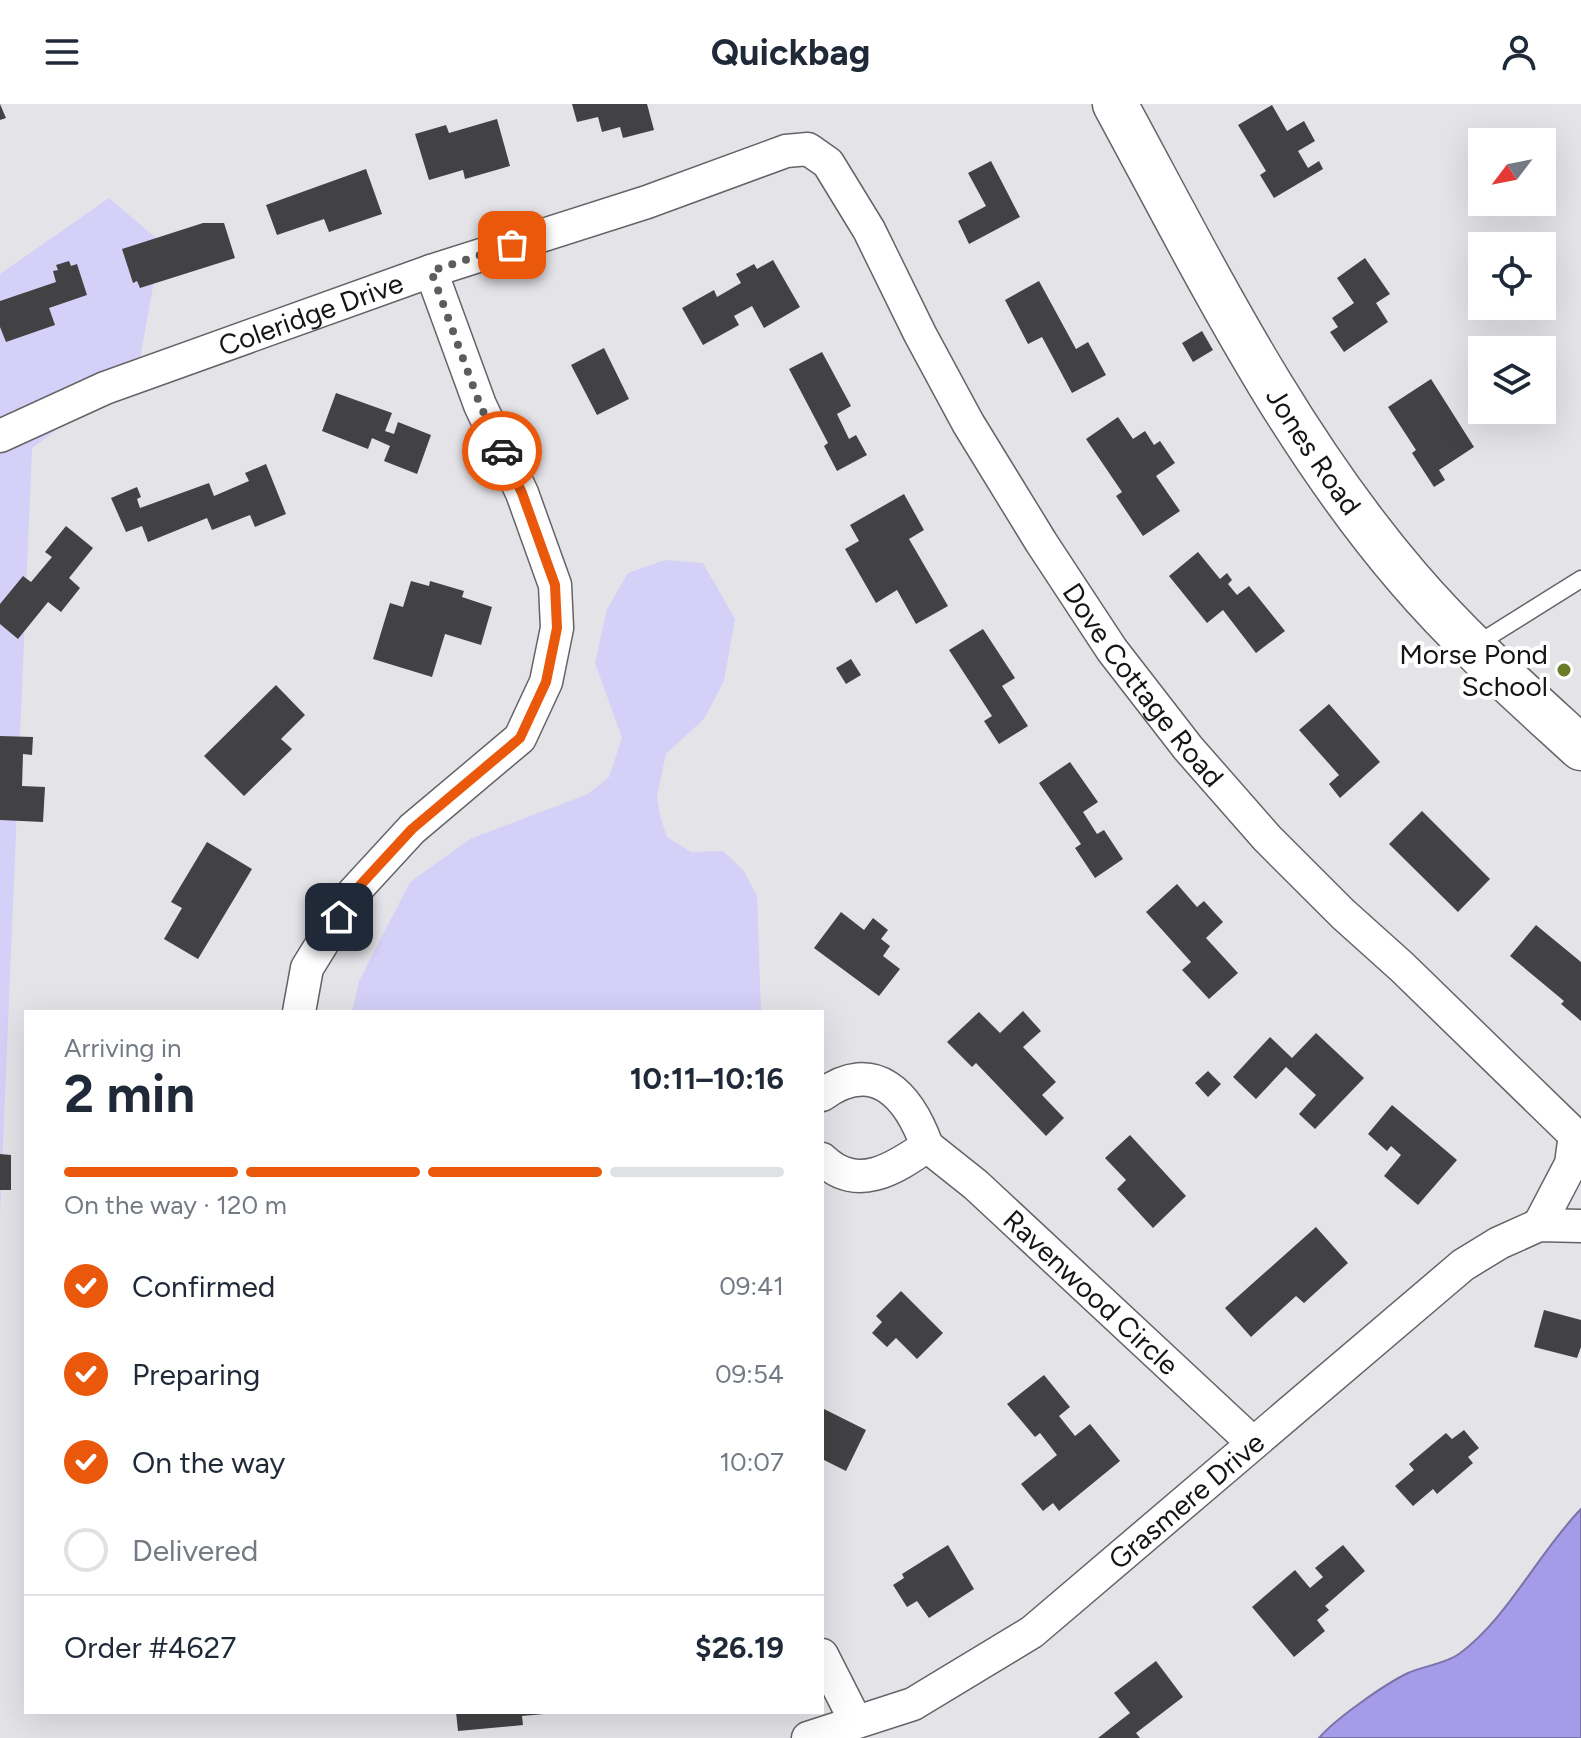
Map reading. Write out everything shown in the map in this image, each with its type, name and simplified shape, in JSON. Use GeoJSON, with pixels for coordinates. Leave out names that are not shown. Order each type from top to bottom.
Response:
{"type":"FeatureCollection","features":[{"type":"Feature","properties":{"kind":"main road","name":"Jones Road"},"geometry":{"type":"LineString","coordinates":[[1115,104],[1236,328],[1294,425],[1347,501],[1407,577],[1471,648],[1581,748]]}},
{"type":"Feature","properties":{"kind":"street","name":"Coleridge Drive"},"geometry":{"type":"LineString","coordinates":[[0,436],[105,388],[431,271],[647,202],[786,151],[808,149]]}},
{"type":"Feature","properties":{"kind":"street","name":"Dove Cottage Road"},"geometry":{"type":"LineString","coordinates":[[808,149],[828,163],[869,230],[968,423],[1112,650],[1267,838],[1578,1137]]}},
{"type":"Feature","properties":{"kind":"street"},"geometry":{"type":"LineString","coordinates":[[299,1010],[307,968],[354,892],[412,829],[520,738],[546,682],[557,628],[555,585],[532,519],[480,405],[431,271]]}},
{"type":"Feature","properties":{"kind":"street","name":"Ravenwood Circle"},"geometry":{"type":"LineString","coordinates":[[824,1094],[848,1081],[875,1080],[899,1093],[919,1122],[927,1146],[976,1185],[1253,1443]]}},
{"type":"Feature","properties":{"kind":"street"},"geometry":{"type":"LineString","coordinates":[[1539,1225],[1571,1164],[1578,1137]]}},
{"type":"Feature","properties":{"kind":"street"},"geometry":{"type":"LineString","coordinates":[[824,1161],[849,1176],[875,1176],[927,1146]]}},
{"type":"Feature","properties":{"kind":"street","name":"Grasmere Drive"},"geometry":{"type":"LineString","coordinates":[[808,1738],[913,1704],[1032,1632],[1463,1265],[1499,1243],[1539,1225],[1581,1226]]}},
{"type":"Feature","properties":{"kind":"street"},"geometry":{"type":"LineString","coordinates":[[824,1659],[856,1722]]}},
{"type":"Feature","properties":{"kind":"lane"},"geometry":{"type":"LineString","coordinates":[[1471,648],[1581,579]]}},
{"type":"Feature","properties":{"kind":"shaded area"},"geometry":{"type":"Polygon","coordinates":[[[109,198],[161,242],[138,370],[32,448],[0,1217],[0,274],[109,198]]]}},
{"type":"Feature","properties":{"kind":"shaded area"},"geometry":{"type":"Polygon","coordinates":[[[665,560],[703,563],[735,619],[724,681],[704,719],[666,754],[657,796],[667,837],[691,852],[723,851],[744,871],[757,896],[761,1010],[352,1010],[359,981],[410,882],[470,839],[588,794],[609,777],[622,738],[595,663],[607,609],[628,573],[665,560]]]}},
{"type":"Feature","properties":{"kind":"shaded area"},"geometry":{"type":"Polygon","coordinates":[[[1581,1509],[1581,1738],[1319,1738],[1348,1712],[1387,1685],[1408,1673],[1459,1654],[1477,1639],[1581,1509]]]}},
{"type":"Feature","properties":{"kind":"building"},"geometry":{"type":"Polygon","coordinates":[[[0,104],[6,118],[0,120],[0,104]]]}},
{"type":"Feature","properties":{"kind":"building"},"geometry":{"type":"Polygon","coordinates":[[[572,104],[647,104],[654,130],[623,138],[620,127],[602,132],[598,117],[577,122],[572,104]]]}},
{"type":"Feature","properties":{"kind":"building"},"geometry":{"type":"Polygon","coordinates":[[[1272,105],[1287,131],[1304,121],[1315,141],[1298,151],[1308,168],[1319,161],[1323,169],[1274,198],[1260,175],[1266,171],[1238,125],[1272,105]]]}},
{"type":"Feature","properties":{"kind":"building"},"geometry":{"type":"Polygon","coordinates":[[[497,119],[510,166],[465,179],[463,170],[429,180],[415,134],[446,125],[449,133],[497,119]]]}},
{"type":"Feature","properties":{"kind":"building"},"geometry":{"type":"Polygon","coordinates":[[[991,161],[1020,217],[969,244],[958,221],[986,206],[968,173],[991,161]]]}},
{"type":"Feature","properties":{"kind":"building"},"geometry":{"type":"Polygon","coordinates":[[[366,169],[382,214],[329,232],[324,219],[277,235],[266,205],[366,169]]]}},
{"type":"Feature","properties":{"kind":"building"},"geometry":{"type":"Polygon","coordinates":[[[203,223],[224,223],[235,258],[140,288],[137,281],[133,283],[122,249],[203,223]]]}},
{"type":"Feature","properties":{"kind":"building"},"geometry":{"type":"Polygon","coordinates":[[[1365,258],[1390,294],[1376,303],[1388,322],[1344,352],[1330,332],[1338,327],[1332,318],[1354,303],[1337,278],[1365,258]]]}},
{"type":"Feature","properties":{"kind":"building"},"geometry":{"type":"Polygon","coordinates":[[[773,260],[800,307],[764,328],[752,306],[734,316],[739,325],[703,345],[682,308],[714,290],[717,297],[741,283],[736,274],[754,264],[757,269],[773,260]]]}},
{"type":"Feature","properties":{"kind":"building"},"geometry":{"type":"Polygon","coordinates":[[[69,261],[71,266],[77,264],[87,295],[49,308],[55,325],[6,342],[0,327],[0,301],[56,282],[53,271],[58,270],[56,265],[69,261]]]}},
{"type":"Feature","properties":{"kind":"building"},"geometry":{"type":"Polygon","coordinates":[[[1039,281],[1076,349],[1088,342],[1106,375],[1072,393],[1042,337],[1028,344],[1005,300],[1039,281]]]}},
{"type":"Feature","properties":{"kind":"building"},"geometry":{"type":"Polygon","coordinates":[[[1202,331],[1213,350],[1193,362],[1182,343],[1202,331]]]}},
{"type":"Feature","properties":{"kind":"building"},"geometry":{"type":"Polygon","coordinates":[[[604,348],[629,399],[597,415],[571,365],[604,348]]]}},
{"type":"Feature","properties":{"kind":"building"},"geometry":{"type":"Polygon","coordinates":[[[822,352],[851,406],[837,414],[849,439],[856,435],[867,455],[837,471],[824,446],[828,443],[789,369],[822,352]]]}},
{"type":"Feature","properties":{"kind":"building"},"geometry":{"type":"Polygon","coordinates":[[[1431,379],[1474,447],[1439,470],[1445,480],[1434,487],[1412,453],[1416,450],[1388,407],[1431,379]]]}},
{"type":"Feature","properties":{"kind":"building"},"geometry":{"type":"Polygon","coordinates":[[[336,393],[392,413],[385,431],[394,434],[398,422],[431,435],[417,474],[384,461],[390,446],[372,438],[368,449],[322,431],[336,393]]]}},
{"type":"Feature","properties":{"kind":"building"},"geometry":{"type":"Polygon","coordinates":[[[1118,417],[1133,439],[1145,431],[1154,445],[1160,441],[1175,463],[1156,476],[1180,511],[1143,536],[1116,496],[1122,492],[1086,439],[1118,417]]]}},
{"type":"Feature","properties":{"kind":"building"},"geometry":{"type":"Polygon","coordinates":[[[266,464],[286,514],[255,527],[250,515],[212,530],[207,518],[148,542],[142,526],[126,532],[111,498],[137,487],[141,497],[137,499],[140,508],[209,483],[214,496],[249,481],[245,473],[266,464]]]}},
{"type":"Feature","properties":{"kind":"building"},"geometry":{"type":"Polygon","coordinates":[[[904,494],[924,530],[909,539],[948,606],[916,624],[897,590],[876,603],[845,549],[859,541],[850,525],[904,494]]]}},
{"type":"Feature","properties":{"kind":"building"},"geometry":{"type":"Polygon","coordinates":[[[66,526],[93,548],[69,578],[80,588],[61,612],[48,602],[18,639],[0,624],[0,604],[23,576],[31,582],[52,557],[45,552],[66,526]]]}},
{"type":"Feature","properties":{"kind":"building"},"geometry":{"type":"Polygon","coordinates":[[[1198,552],[1220,579],[1227,573],[1232,580],[1228,584],[1237,595],[1249,586],[1285,631],[1256,653],[1223,610],[1207,623],[1169,576],[1198,552]]]}},
{"type":"Feature","properties":{"kind":"building"},"geometry":{"type":"Polygon","coordinates":[[[411,581],[429,586],[430,581],[464,591],[462,597],[492,607],[481,645],[445,634],[432,677],[373,659],[390,603],[403,607],[411,581]]]}},
{"type":"Feature","properties":{"kind":"building"},"geometry":{"type":"Polygon","coordinates":[[[983,629],[1015,678],[1002,686],[1028,726],[999,744],[984,721],[992,716],[949,650],[983,629]]]}},
{"type":"Feature","properties":{"kind":"building"},"geometry":{"type":"Polygon","coordinates":[[[851,659],[861,675],[846,684],[836,668],[851,659]]]}},
{"type":"Feature","properties":{"kind":"building"},"geometry":{"type":"Polygon","coordinates":[[[276,685],[305,715],[281,739],[292,749],[244,796],[204,756],[276,685]]]}},
{"type":"Feature","properties":{"kind":"building"},"geometry":{"type":"Polygon","coordinates":[[[1329,704],[1380,762],[1340,798],[1329,784],[1339,775],[1299,730],[1329,704]]]}},
{"type":"Feature","properties":{"kind":"building"},"geometry":{"type":"Polygon","coordinates":[[[0,736],[33,737],[32,755],[23,754],[22,786],[45,787],[43,822],[0,820],[0,736]]]}},
{"type":"Feature","properties":{"kind":"building"},"geometry":{"type":"Polygon","coordinates":[[[1070,762],[1098,802],[1083,812],[1097,834],[1104,830],[1123,859],[1095,878],[1075,848],[1081,844],[1039,783],[1070,762]]]}},
{"type":"Feature","properties":{"kind":"building"},"geometry":{"type":"Polygon","coordinates":[[[1422,811],[1490,879],[1458,912],[1389,844],[1422,811]]]}},
{"type":"Feature","properties":{"kind":"building"},"geometry":{"type":"Polygon","coordinates":[[[207,842],[252,869],[198,959],[164,939],[182,908],[171,902],[207,842]]]}},
{"type":"Feature","properties":{"kind":"building"},"geometry":{"type":"Polygon","coordinates":[[[1177,884],[1197,907],[1204,901],[1223,922],[1206,938],[1238,973],[1209,999],[1182,970],[1191,962],[1146,912],[1177,884]]]}},
{"type":"Feature","properties":{"kind":"building"},"geometry":{"type":"Polygon","coordinates":[[[841,912],[864,930],[873,918],[888,930],[881,939],[890,946],[883,956],[900,969],[879,996],[814,948],[841,912]]]}},
{"type":"Feature","properties":{"kind":"building"},"geometry":{"type":"Polygon","coordinates":[[[1536,925],[1581,962],[1581,1021],[1561,1004],[1564,1001],[1510,956],[1536,925]]]}},
{"type":"Feature","properties":{"kind":"building"},"geometry":{"type":"Polygon","coordinates":[[[1023,1011],[1041,1031],[1023,1047],[1056,1082],[1042,1095],[1064,1118],[1046,1136],[976,1063],[972,1067],[947,1042],[979,1012],[1000,1033],[1023,1011]]]}},
{"type":"Feature","properties":{"kind":"building"},"geometry":{"type":"Polygon","coordinates":[[[1316,1033],[1364,1078],[1315,1129],[1299,1114],[1316,1095],[1286,1067],[1256,1099],[1233,1077],[1270,1037],[1292,1058],[1316,1033]]]}},
{"type":"Feature","properties":{"kind":"building"},"geometry":{"type":"Polygon","coordinates":[[[1208,1071],[1221,1084],[1208,1097],[1195,1083],[1208,1071]]]}},
{"type":"Feature","properties":{"kind":"building"},"geometry":{"type":"Polygon","coordinates":[[[1392,1105],[1457,1160],[1418,1205],[1384,1176],[1401,1155],[1391,1146],[1387,1151],[1368,1134],[1392,1105]]]}},
{"type":"Feature","properties":{"kind":"building"},"geometry":{"type":"Polygon","coordinates":[[[1130,1135],[1186,1196],[1153,1228],[1117,1189],[1126,1180],[1105,1158],[1130,1135]]]}},
{"type":"Feature","properties":{"kind":"building"},"geometry":{"type":"Polygon","coordinates":[[[0,1154],[11,1155],[11,1190],[0,1190],[0,1154]]]}},
{"type":"Feature","properties":{"kind":"building"},"geometry":{"type":"Polygon","coordinates":[[[1316,1227],[1348,1263],[1304,1303],[1296,1296],[1251,1337],[1225,1308],[1316,1227]]]}},
{"type":"Feature","properties":{"kind":"building"},"geometry":{"type":"Polygon","coordinates":[[[901,1291],[943,1333],[917,1359],[896,1338],[887,1347],[872,1333],[882,1322],[876,1316],[901,1291]]]}},
{"type":"Feature","properties":{"kind":"building"},"geometry":{"type":"Polygon","coordinates":[[[1544,1310],[1581,1320],[1581,1347],[1577,1358],[1534,1347],[1544,1310]]]}},
{"type":"Feature","properties":{"kind":"building"},"geometry":{"type":"Polygon","coordinates":[[[1044,1375],[1070,1407],[1059,1416],[1075,1436],[1090,1424],[1120,1461],[1059,1511],[1053,1503],[1043,1511],[1021,1484],[1057,1455],[1040,1433],[1035,1437],[1007,1404],[1044,1375]]]}},
{"type":"Feature","properties":{"kind":"building"},"geometry":{"type":"Polygon","coordinates":[[[824,1409],[866,1430],[846,1471],[824,1460],[824,1409]]]}},
{"type":"Feature","properties":{"kind":"building"},"geometry":{"type":"Polygon","coordinates":[[[1464,1430],[1479,1448],[1468,1457],[1473,1463],[1437,1494],[1433,1489],[1413,1506],[1395,1486],[1414,1470],[1409,1464],[1446,1433],[1452,1439],[1464,1430]]]}},
{"type":"Feature","properties":{"kind":"building"},"geometry":{"type":"Polygon","coordinates":[[[948,1545],[974,1589],[929,1618],[917,1601],[907,1607],[893,1585],[904,1578],[902,1574],[948,1545]]]}},
{"type":"Feature","properties":{"kind":"building"},"geometry":{"type":"Polygon","coordinates":[[[1343,1545],[1365,1571],[1325,1606],[1329,1610],[1317,1620],[1325,1631],[1294,1657],[1252,1607],[1295,1570],[1310,1588],[1323,1577],[1315,1568],[1343,1545]]]}},
{"type":"Feature","properties":{"kind":"building"},"geometry":{"type":"Polygon","coordinates":[[[1156,1661],[1183,1697],[1136,1733],[1140,1738],[1098,1738],[1130,1713],[1114,1693],[1156,1661]]]}},
{"type":"Feature","properties":{"kind":"building"},"geometry":{"type":"Polygon","coordinates":[[[456,1714],[544,1714],[522,1716],[523,1725],[458,1731],[456,1714]]]}},
{"type":"Feature","properties":{"kind":"way so far"},"geometry":{"type":"LineString","coordinates":[[502,451],[480,405],[431,271],[512,245]]}},
{"type":"Feature","properties":{"kind":"place","name":"Morse Pond School"},"geometry":{"type":"Point","coordinates":[1564,670]}},
{"type":"Feature","properties":{"kind":"route"},"geometry":{"type":"LineString","coordinates":[[339,917],[354,892],[412,829],[520,738],[546,682],[557,628],[555,585],[522,493],[502,451]]}}]}
